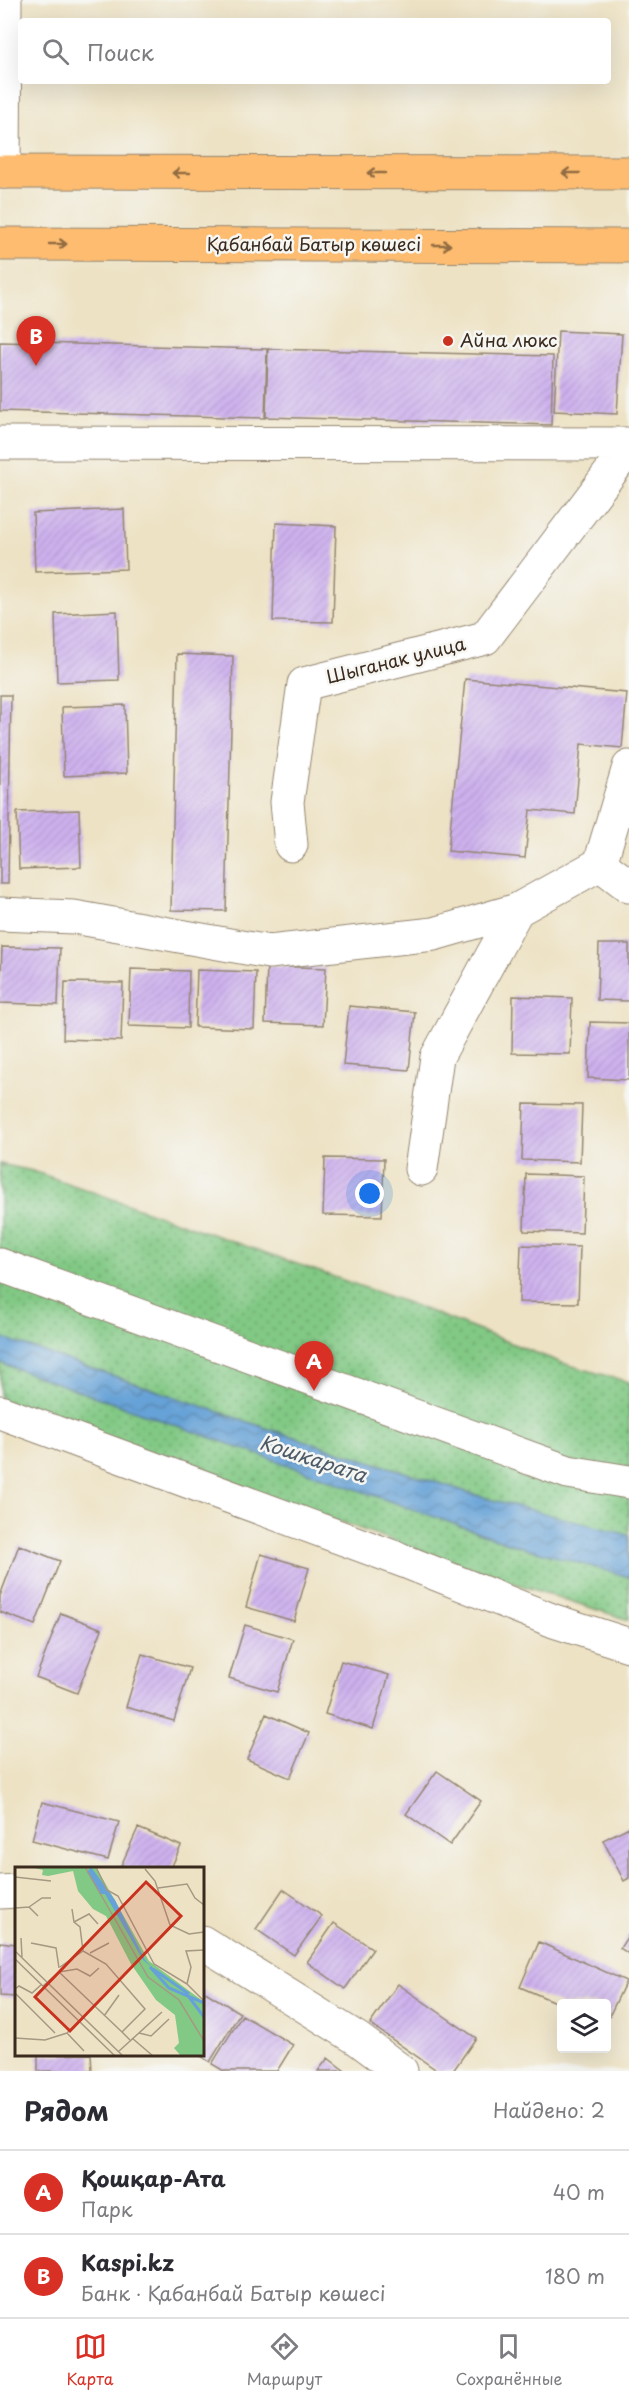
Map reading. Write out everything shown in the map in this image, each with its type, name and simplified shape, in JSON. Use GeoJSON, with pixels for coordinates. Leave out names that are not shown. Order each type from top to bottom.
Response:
{"type":"FeatureCollection","features":[{"type":"Feature","properties":{"kind":"main road"},"geometry":{"type":"LineString","coordinates":[[2,172],[629,173]]}},
{"type":"Feature","properties":{"kind":"main road","name":"Қабанбай Батыр көшесі"},"geometry":{"type":"LineString","coordinates":[[0,244],[629,246]]}},
{"type":"Feature","properties":{"kind":"street"},"geometry":{"type":"LineString","coordinates":[[2,172],[5,0]]}},
{"type":"Feature","properties":{"kind":"street"},"geometry":{"type":"LineString","coordinates":[[0,442],[629,446]]}},
{"type":"Feature","properties":{"kind":"street","name":"Шыганак улица"},"geometry":{"type":"LineString","coordinates":[[291,845],[287,802],[304,684],[485,638],[629,446]]}},
{"type":"Feature","properties":{"kind":"street"},"geometry":{"type":"LineString","coordinates":[[0,914],[74,917],[269,952],[434,934],[517,910],[600,864],[629,766]]}},
{"type":"Feature","properties":{"kind":"street"},"geometry":{"type":"LineString","coordinates":[[600,864],[629,886]]}},
{"type":"Feature","properties":{"kind":"street"},"geometry":{"type":"LineString","coordinates":[[421,1169],[437,1057],[517,910]]}},
{"type":"Feature","properties":{"kind":"street"},"geometry":{"type":"LineString","coordinates":[[0,1265],[568,1472],[629,1482]]}},
{"type":"Feature","properties":{"kind":"street"},"geometry":{"type":"LineString","coordinates":[[0,1412],[404,1561],[554,1621],[629,1645]]}},
{"type":"Feature","properties":{"kind":"street"},"geometry":{"type":"LineString","coordinates":[[0,1892],[15,1891]]}},
{"type":"Feature","properties":{"kind":"street"},"geometry":{"type":"LineString","coordinates":[[204,1943],[358,2039],[401,2071]]}},
{"type":"Feature","properties":{"kind":"green space"},"geometry":{"type":"Polygon","coordinates":[[[0,1164],[33,1171],[408,1303],[562,1363],[629,1382],[629,1620],[495,1577],[0,1400],[0,1164]]]}},
{"type":"Feature","properties":{"kind":"water","name":"Кошкарата"},"geometry":{"type":"Polygon","coordinates":[[[0,1337],[269,1429],[489,1499],[629,1535],[629,1577],[508,1543],[0,1363],[0,1337]]]}},
{"type":"Feature","properties":{"kind":"building"},"geometry":{"type":"Polygon","coordinates":[[[558,331],[622,334],[617,414],[554,411],[558,331]]]}},
{"type":"Feature","properties":{"kind":"building"},"geometry":{"type":"Polygon","coordinates":[[[0,342],[267,349],[265,418],[0,411],[0,342]]]}},
{"type":"Feature","properties":{"kind":"building"},"geometry":{"type":"Polygon","coordinates":[[[268,349],[553,356],[551,425],[266,417],[268,349]]]}},
{"type":"Feature","properties":{"kind":"building"},"geometry":{"type":"Polygon","coordinates":[[[124,509],[126,569],[35,572],[33,513],[124,509]]]}},
{"type":"Feature","properties":{"kind":"building"},"geometry":{"type":"Polygon","coordinates":[[[276,523],[336,526],[333,622],[273,621],[276,523]]]}},
{"type":"Feature","properties":{"kind":"building"},"geometry":{"type":"Polygon","coordinates":[[[117,611],[119,680],[57,682],[55,614],[117,611]]]}},
{"type":"Feature","properties":{"kind":"building"},"geometry":{"type":"Polygon","coordinates":[[[177,654],[233,656],[226,911],[171,910],[177,654]]]}},
{"type":"Feature","properties":{"kind":"building"},"geometry":{"type":"Polygon","coordinates":[[[465,679],[627,693],[622,748],[581,744],[575,814],[530,810],[525,858],[448,851],[465,679]]]}},
{"type":"Feature","properties":{"kind":"building"},"geometry":{"type":"Polygon","coordinates":[[[0,695],[11,695],[8,884],[0,884],[0,695]]]}},
{"type":"Feature","properties":{"kind":"building"},"geometry":{"type":"Polygon","coordinates":[[[125,705],[127,773],[64,776],[62,707],[125,705]]]}},
{"type":"Feature","properties":{"kind":"building"},"geometry":{"type":"Polygon","coordinates":[[[79,810],[81,867],[19,869],[17,812],[79,810]]]}},
{"type":"Feature","properties":{"kind":"building"},"geometry":{"type":"Polygon","coordinates":[[[599,944],[629,944],[629,1001],[597,1000],[599,944]]]}},
{"type":"Feature","properties":{"kind":"building"},"geometry":{"type":"Polygon","coordinates":[[[2,947],[60,948],[58,1005],[0,1003],[2,947]]]}},
{"type":"Feature","properties":{"kind":"building"},"geometry":{"type":"Polygon","coordinates":[[[267,966],[326,968],[323,1025],[265,1023],[267,966]]]}},
{"type":"Feature","properties":{"kind":"building"},"geometry":{"type":"Polygon","coordinates":[[[131,969],[189,971],[188,1028],[129,1026],[131,969]]]}},
{"type":"Feature","properties":{"kind":"building"},"geometry":{"type":"Polygon","coordinates":[[[197,970],[256,972],[254,1029],[195,1027],[197,970]]]}},
{"type":"Feature","properties":{"kind":"building"},"geometry":{"type":"Polygon","coordinates":[[[65,982],[123,983],[121,1041],[63,1039],[65,982]]]}},
{"type":"Feature","properties":{"kind":"building"},"geometry":{"type":"Polygon","coordinates":[[[513,996],[572,998],[570,1054],[512,1053],[513,996]]]}},
{"type":"Feature","properties":{"kind":"building"},"geometry":{"type":"Polygon","coordinates":[[[349,1006],[415,1012],[409,1070],[343,1065],[349,1006]]]}},
{"type":"Feature","properties":{"kind":"building"},"geometry":{"type":"Polygon","coordinates":[[[590,1022],[629,1023],[629,1080],[588,1078],[590,1022]]]}},
{"type":"Feature","properties":{"kind":"building"},"geometry":{"type":"Polygon","coordinates":[[[524,1104],[582,1105],[580,1162],[522,1160],[524,1104]]]}},
{"type":"Feature","properties":{"kind":"building"},"geometry":{"type":"Polygon","coordinates":[[[325,1158],[384,1159],[382,1216],[323,1215],[325,1158]]]}},
{"type":"Feature","properties":{"kind":"building"},"geometry":{"type":"Polygon","coordinates":[[[526,1174],[584,1176],[582,1233],[524,1231],[526,1174]]]}},
{"type":"Feature","properties":{"kind":"building"},"geometry":{"type":"Polygon","coordinates":[[[521,1245],[580,1247],[578,1303],[519,1302],[521,1245]]]}},
{"type":"Feature","properties":{"kind":"building"},"geometry":{"type":"Polygon","coordinates":[[[19,1545],[60,1561],[35,1625],[0,1612],[0,1596],[19,1545]]]}},
{"type":"Feature","properties":{"kind":"building"},"geometry":{"type":"Polygon","coordinates":[[[261,1554],[309,1568],[294,1621],[246,1607],[261,1554]]]}},
{"type":"Feature","properties":{"kind":"building"},"geometry":{"type":"Polygon","coordinates":[[[61,1613],[102,1629],[77,1693],[36,1677],[61,1613]]]}},
{"type":"Feature","properties":{"kind":"building"},"geometry":{"type":"Polygon","coordinates":[[[245,1625],[293,1639],[277,1692],[229,1678],[245,1625]]]}},
{"type":"Feature","properties":{"kind":"building"},"geometry":{"type":"Polygon","coordinates":[[[142,1654],[190,1668],[174,1721],[126,1707],[142,1654]]]}},
{"type":"Feature","properties":{"kind":"building"},"geometry":{"type":"Polygon","coordinates":[[[341,1661],[389,1675],[373,1729],[325,1714],[341,1661]]]}},
{"type":"Feature","properties":{"kind":"building"},"geometry":{"type":"Polygon","coordinates":[[[266,1714],[309,1733],[290,1778],[247,1759],[266,1714]]]}},
{"type":"Feature","properties":{"kind":"building"},"geometry":{"type":"Polygon","coordinates":[[[437,1771],[481,1801],[450,1845],[406,1814],[437,1771]]]}},
{"type":"Feature","properties":{"kind":"building"},"geometry":{"type":"Polygon","coordinates":[[[42,1802],[119,1822],[108,1860],[32,1840],[42,1802]]]}},
{"type":"Feature","properties":{"kind":"building"},"geometry":{"type":"Polygon","coordinates":[[[629,1827],[629,1878],[624,1881],[603,1840],[629,1827]]]}},
{"type":"Feature","properties":{"kind":"building"},"geometry":{"type":"Polygon","coordinates":[[[138,1828],[181,1846],[171,1867],[120,1867],[138,1828]]]}},
{"type":"Feature","properties":{"kind":"building"},"geometry":{"type":"Polygon","coordinates":[[[283,1889],[322,1916],[294,1955],[256,1929],[283,1889]]]}},
{"type":"Feature","properties":{"kind":"building"},"geometry":{"type":"Polygon","coordinates":[[[334,1923],[373,1949],[345,1989],[307,1962],[334,1923]]]}},
{"type":"Feature","properties":{"kind":"building"},"geometry":{"type":"Polygon","coordinates":[[[629,1934],[629,1954],[620,1948],[629,1934]]]}},
{"type":"Feature","properties":{"kind":"building"},"geometry":{"type":"Polygon","coordinates":[[[0,1942],[15,1944],[15,1997],[0,1996],[0,1942]]]}},
{"type":"Feature","properties":{"kind":"building"},"geometry":{"type":"Polygon","coordinates":[[[539,1942],[626,1981],[611,2012],[611,1999],[557,1999],[557,2003],[520,1987],[539,1942]]]}},
{"type":"Feature","properties":{"kind":"building"},"geometry":{"type":"Polygon","coordinates":[[[398,1984],[476,2038],[453,2071],[438,2071],[370,2024],[398,1984]]]}},
{"type":"Feature","properties":{"kind":"building"},"geometry":{"type":"Polygon","coordinates":[[[204,1991],[240,2013],[210,2062],[201,2056],[204,2056],[204,1991]]]}},
{"type":"Feature","properties":{"kind":"building"},"geometry":{"type":"Polygon","coordinates":[[[242,2015],[293,2045],[277,2071],[224,2071],[212,2064],[242,2015]]]}},
{"type":"Feature","properties":{"kind":"building"},"geometry":{"type":"Polygon","coordinates":[[[38,2056],[91,2056],[92,2071],[38,2071],[38,2056]]]}},
{"type":"Feature","properties":{"kind":"building"},"geometry":{"type":"Polygon","coordinates":[[[328,2058],[345,2071],[318,2071],[328,2058]]]}},
{"type":"Feature","properties":{"kind":"place","name":"Айна люкс"},"geometry":{"type":"Point","coordinates":[448,341]}},
{"type":"Feature","properties":{"kind":"place","name":"Kaspi.kz"},"geometry":{"type":"Point","coordinates":[36,366]}},
{"type":"Feature","properties":{"kind":"place","name":"Қошқар-Ата"},"geometry":{"type":"Point","coordinates":[314,1391]}}]}
